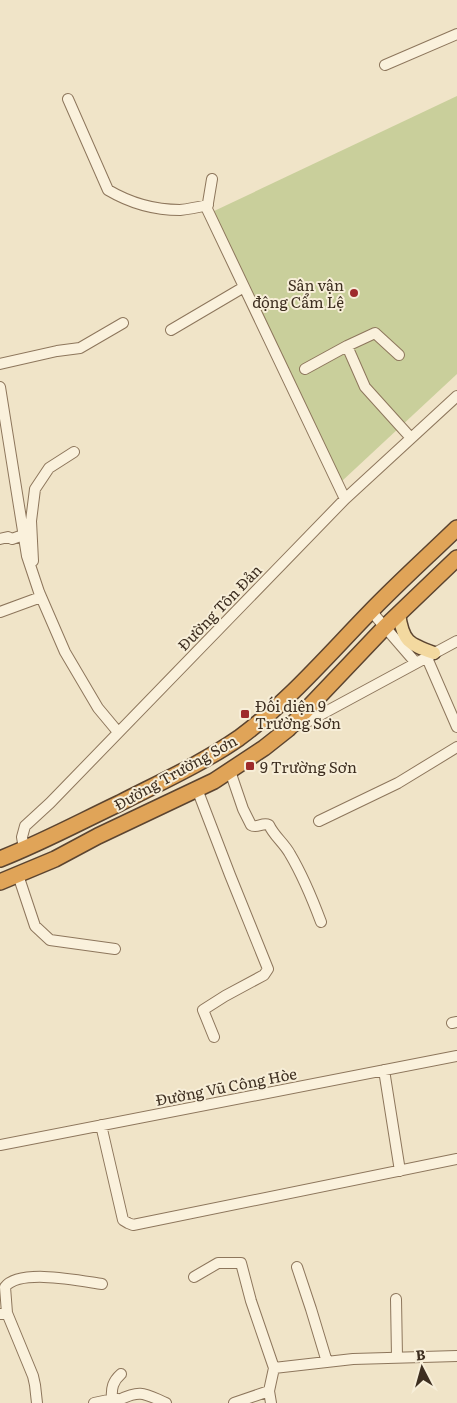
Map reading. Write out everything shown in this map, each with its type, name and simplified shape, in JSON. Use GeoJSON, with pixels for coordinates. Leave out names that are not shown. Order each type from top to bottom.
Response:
{"type":"FeatureCollection","features":[{"type":"Feature","properties":{"kind":"highway","name":"Đường Trường Sơn"},"geometry":{"type":"LineString","coordinates":[[0,859],[148,789],[216,753],[239,738],[310,675],[371,611],[457,528]]}},
{"type":"Feature","properties":{"kind":"highway","name":"Đường Trường Sơn"},"geometry":{"type":"LineString","coordinates":[[0,882],[55,859],[98,836],[198,789],[230,772],[264,748],[288,729],[385,627],[457,558]]}},
{"type":"Feature","properties":{"kind":"main road"},"geometry":{"type":"LineString","coordinates":[[399,614],[402,629],[408,641],[431,655]]}},
{"type":"Feature","properties":{"kind":"street"},"geometry":{"type":"LineString","coordinates":[[385,65],[457,34]]}},
{"type":"Feature","properties":{"kind":"street"},"geometry":{"type":"LineString","coordinates":[[68,99],[108,190],[136,204],[160,208],[181,210],[208,205]]}},
{"type":"Feature","properties":{"kind":"street"},"geometry":{"type":"LineString","coordinates":[[212,179],[207,209],[345,499]]}},
{"type":"Feature","properties":{"kind":"street"},"geometry":{"type":"LineString","coordinates":[[170,330],[244,287]]}},
{"type":"Feature","properties":{"kind":"street"},"geometry":{"type":"LineString","coordinates":[[0,364],[57,351],[80,348],[123,323]]}},
{"type":"Feature","properties":{"kind":"street"},"geometry":{"type":"LineString","coordinates":[[305,369],[375,333],[399,355]]}},
{"type":"Feature","properties":{"kind":"street"},"geometry":{"type":"LineString","coordinates":[[347,346],[366,387],[412,438]]}},
{"type":"Feature","properties":{"kind":"street"},"geometry":{"type":"LineString","coordinates":[[0,387],[23,535],[34,577],[65,652],[98,708],[118,732]]}},
{"type":"Feature","properties":{"kind":"street","name":"Đường Tôn Đản"},"geometry":{"type":"LineString","coordinates":[[24,849],[22,837],[25,826],[50,803],[345,499],[457,396]]}},
{"type":"Feature","properties":{"kind":"street"},"geometry":{"type":"LineString","coordinates":[[34,577],[31,521],[35,489],[50,468],[74,452]]}},
{"type":"Feature","properties":{"kind":"street"},"geometry":{"type":"LineString","coordinates":[[0,539],[8,537],[12,539],[23,535]]}},
{"type":"Feature","properties":{"kind":"street"},"geometry":{"type":"LineString","coordinates":[[0,612],[41,597]]}},
{"type":"Feature","properties":{"kind":"street"},"geometry":{"type":"LineString","coordinates":[[371,611],[416,663]]}},
{"type":"Feature","properties":{"kind":"street"},"geometry":{"type":"LineString","coordinates":[[288,729],[309,721],[457,641]]}},
{"type":"Feature","properties":{"kind":"street"},"geometry":{"type":"LineString","coordinates":[[431,655],[457,727]]}},
{"type":"Feature","properties":{"kind":"street"},"geometry":{"type":"LineString","coordinates":[[319,821],[398,783],[457,747]]}},
{"type":"Feature","properties":{"kind":"street"},"geometry":{"type":"LineString","coordinates":[[230,772],[243,809],[251,824],[256,826],[269,825],[288,851],[309,890],[321,922]]}},
{"type":"Feature","properties":{"kind":"street"},"geometry":{"type":"LineString","coordinates":[[198,789],[268,969],[264,975],[203,1010],[214,1037]]}},
{"type":"Feature","properties":{"kind":"street"},"geometry":{"type":"LineString","coordinates":[[18,875],[35,926],[50,940],[115,949]]}},
{"type":"Feature","properties":{"kind":"street","name":"Đường Vũ Công Hòe"},"geometry":{"type":"LineString","coordinates":[[0,1145],[457,1056]]}},
{"type":"Feature","properties":{"kind":"street"},"geometry":{"type":"LineString","coordinates":[[384,1070],[400,1171]]}},
{"type":"Feature","properties":{"kind":"street"},"geometry":{"type":"LineString","coordinates":[[101,1125],[123,1220],[133,1225],[457,1160]]}},
{"type":"Feature","properties":{"kind":"street"},"geometry":{"type":"LineString","coordinates":[[194,1277],[218,1262],[241,1263],[251,1301],[274,1368],[270,1391],[272,1403]]}},
{"type":"Feature","properties":{"kind":"street"},"geometry":{"type":"LineString","coordinates":[[297,1267],[327,1362]]}},
{"type":"Feature","properties":{"kind":"street"},"geometry":{"type":"LineString","coordinates":[[37,1403],[32,1376],[3,1314],[5,1287],[8,1283],[18,1279],[54,1277],[102,1284]]}},
{"type":"Feature","properties":{"kind":"street"},"geometry":{"type":"LineString","coordinates":[[396,1299],[397,1357]]}},
{"type":"Feature","properties":{"kind":"street"},"geometry":{"type":"LineString","coordinates":[[274,1368],[353,1359],[457,1356]]}},
{"type":"Feature","properties":{"kind":"street"},"geometry":{"type":"LineString","coordinates":[[117,1401],[112,1390],[115,1379],[121,1374]]}},
{"type":"Feature","properties":{"kind":"street"},"geometry":{"type":"LineString","coordinates":[[234,1403],[270,1391]]}},
{"type":"Feature","properties":{"kind":"street"},"geometry":{"type":"LineString","coordinates":[[94,1403],[117,1401],[133,1393],[142,1393],[166,1403]]}},
{"type":"Feature","properties":{"kind":"green space","name":"Sân vận động Cẩm Lệ"},"geometry":{"type":"Polygon","coordinates":[[[457,96],[457,374],[342,481],[212,212],[457,96]]]}},
{"type":"Feature","properties":{"kind":"place","name":"Sân vận động Cẩm Lệ"},"geometry":{"type":"Point","coordinates":[354,293]}},
{"type":"Feature","properties":{"kind":"place","name":"Đối diện 9 Trường Sơn"},"geometry":{"type":"Point","coordinates":[245,714]}},
{"type":"Feature","properties":{"kind":"place","name":"9 Trường Sơn"},"geometry":{"type":"Point","coordinates":[250,766]}}]}
